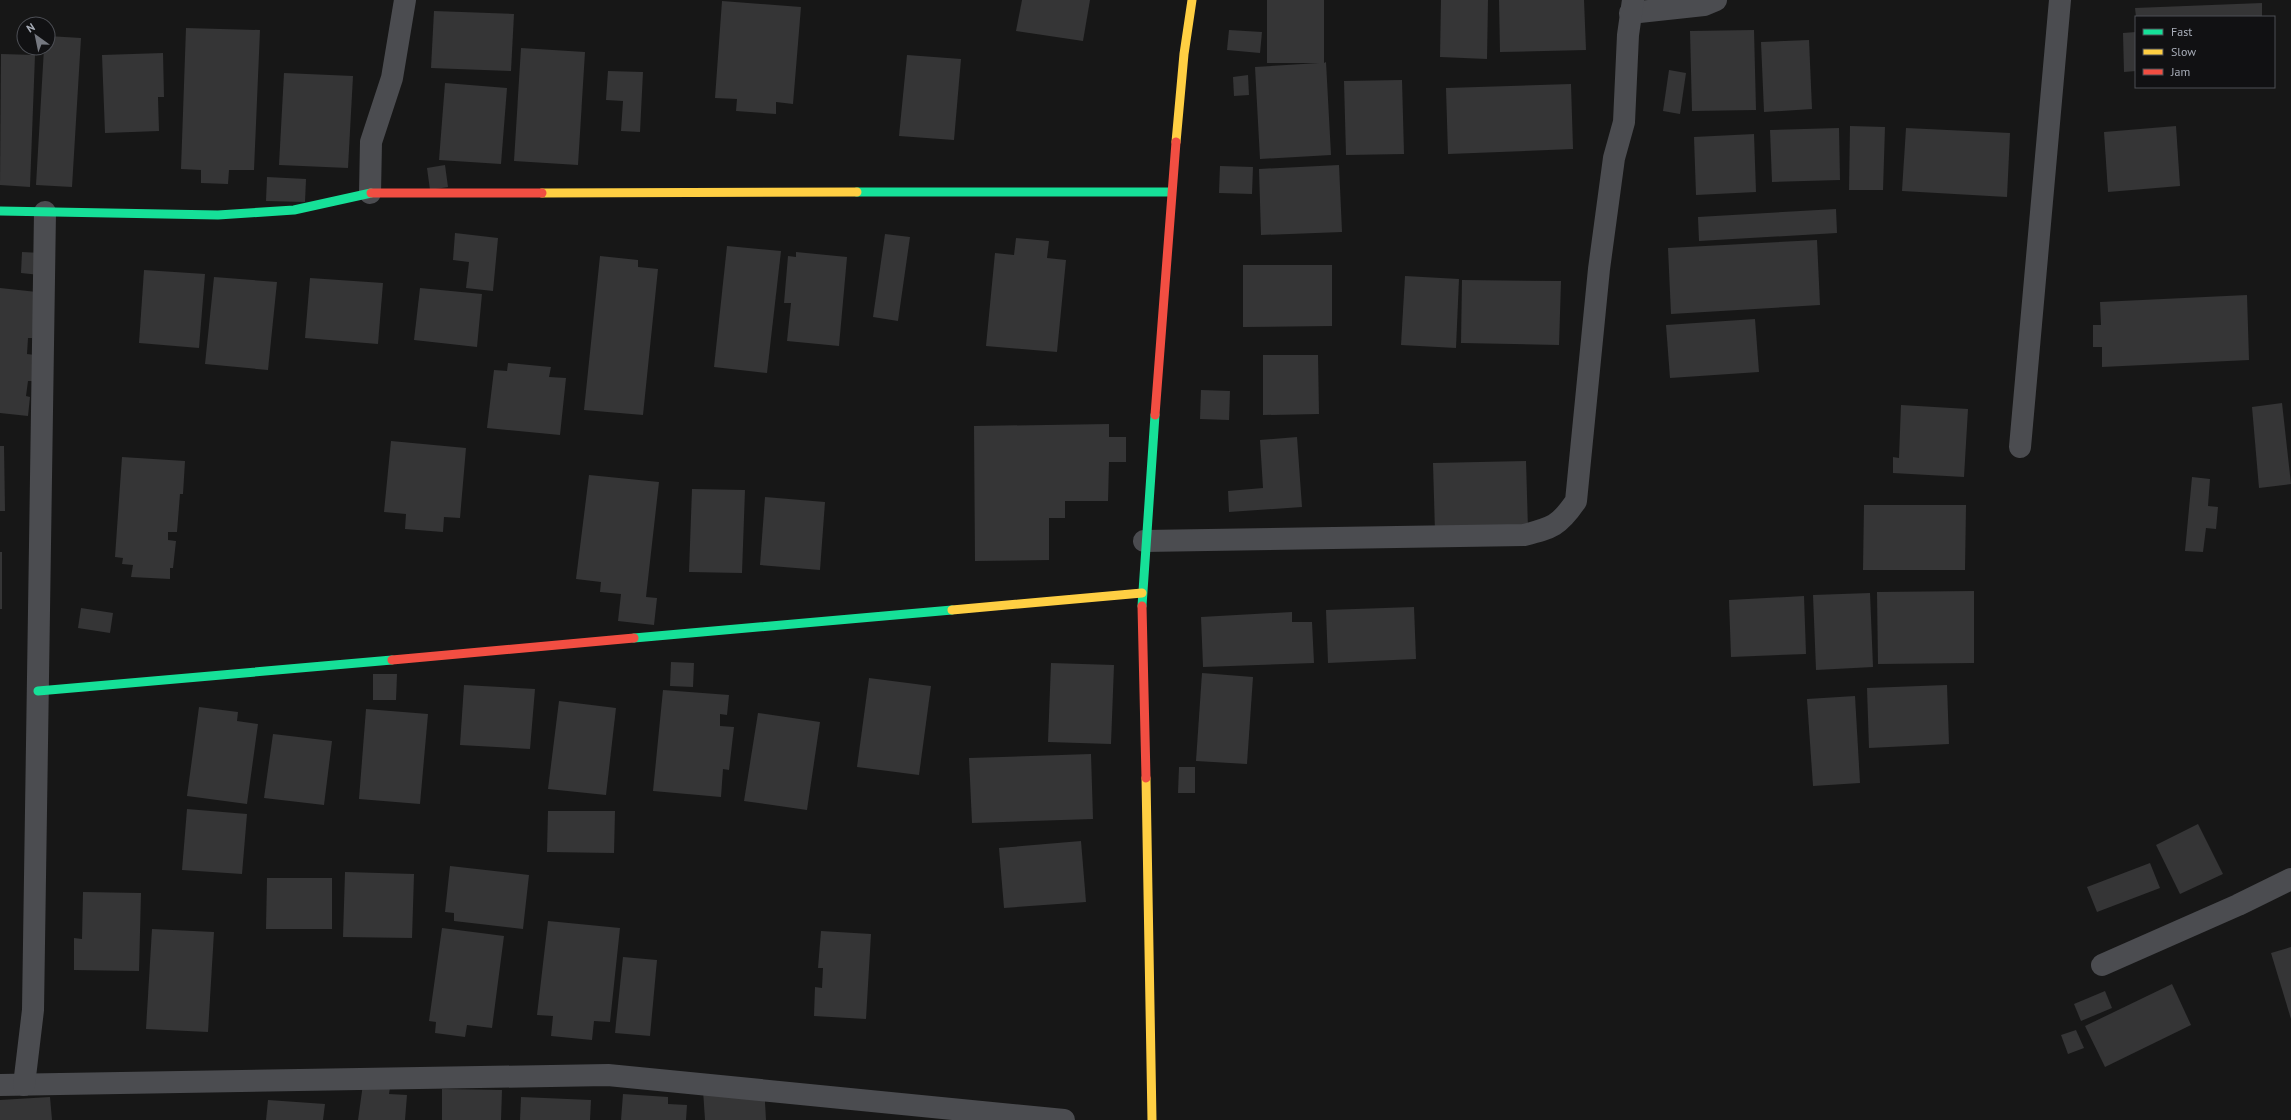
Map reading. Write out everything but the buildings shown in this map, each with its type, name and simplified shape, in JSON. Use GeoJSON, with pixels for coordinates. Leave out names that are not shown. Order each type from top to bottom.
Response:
{"type":"FeatureCollection","features":[{"type":"Feature","properties":{"kind":"street"},"geometry":{"type":"LineString","coordinates":[[370,193],[371,142],[392,78],[405,0]]}},
{"type":"Feature","properties":{"kind":"street"},"geometry":{"type":"LineString","coordinates":[[1152,1120],[1142,593],[1144,541],[1171,192],[1184,54],[1192,0]]}},
{"type":"Feature","properties":{"kind":"street"},"geometry":{"type":"LineString","coordinates":[[1144,541],[1524,535],[1551,528],[1565,516],[1576,501],[1599,269],[1614,158],[1624,122],[1632,7],[1704,5],[1716,0]]}},
{"type":"Feature","properties":{"kind":"street"},"geometry":{"type":"LineString","coordinates":[[2020,447],[2060,0]]}},
{"type":"Feature","properties":{"kind":"street"},"geometry":{"type":"LineString","coordinates":[[0,211],[218,215],[294,210],[370,193],[1171,192]]}},
{"type":"Feature","properties":{"kind":"street"},"geometry":{"type":"LineString","coordinates":[[24,1085],[33,1010],[45,212]]}},
{"type":"Feature","properties":{"kind":"street"},"geometry":{"type":"LineString","coordinates":[[38,691],[1142,593]]}},
{"type":"Feature","properties":{"kind":"street"},"geometry":{"type":"LineString","coordinates":[[2102,965],[2238,905],[2291,879]]}},
{"type":"Feature","properties":{"kind":"street"},"geometry":{"type":"LineString","coordinates":[[0,1085],[608,1075],[1064,1120]]}},
{"type":"Feature","properties":{"kind":"traffic: fast"},"geometry":{"type":"LineString","coordinates":[[857,192],[1171,192]]}},
{"type":"Feature","properties":{"kind":"traffic: fast"},"geometry":{"type":"LineString","coordinates":[[0,211],[218,215],[294,210],[371,193]]}},
{"type":"Feature","properties":{"kind":"traffic: fast"},"geometry":{"type":"LineString","coordinates":[[1142,606],[1155,415]]}},
{"type":"Feature","properties":{"kind":"traffic: fast"},"geometry":{"type":"LineString","coordinates":[[634,638],[952,610]]}},
{"type":"Feature","properties":{"kind":"traffic: fast"},"geometry":{"type":"LineString","coordinates":[[38,691],[392,660]]}},
{"type":"Feature","properties":{"kind":"traffic: slow"},"geometry":{"type":"LineString","coordinates":[[1176,142],[1184,54],[1192,0]]}},
{"type":"Feature","properties":{"kind":"traffic: slow"},"geometry":{"type":"LineString","coordinates":[[542,193],[857,192]]}},
{"type":"Feature","properties":{"kind":"traffic: slow"},"geometry":{"type":"LineString","coordinates":[[952,610],[1142,593]]}},
{"type":"Feature","properties":{"kind":"traffic: slow"},"geometry":{"type":"LineString","coordinates":[[1146,778],[1152,1120]]}},
{"type":"Feature","properties":{"kind":"traffic: jam"},"geometry":{"type":"LineString","coordinates":[[1155,415],[1176,142]]}},
{"type":"Feature","properties":{"kind":"traffic: jam"},"geometry":{"type":"LineString","coordinates":[[371,193],[542,193]]}},
{"type":"Feature","properties":{"kind":"traffic: jam"},"geometry":{"type":"LineString","coordinates":[[1142,606],[1146,778]]}},
{"type":"Feature","properties":{"kind":"traffic: jam"},"geometry":{"type":"LineString","coordinates":[[392,660],[634,638]]}}]}
